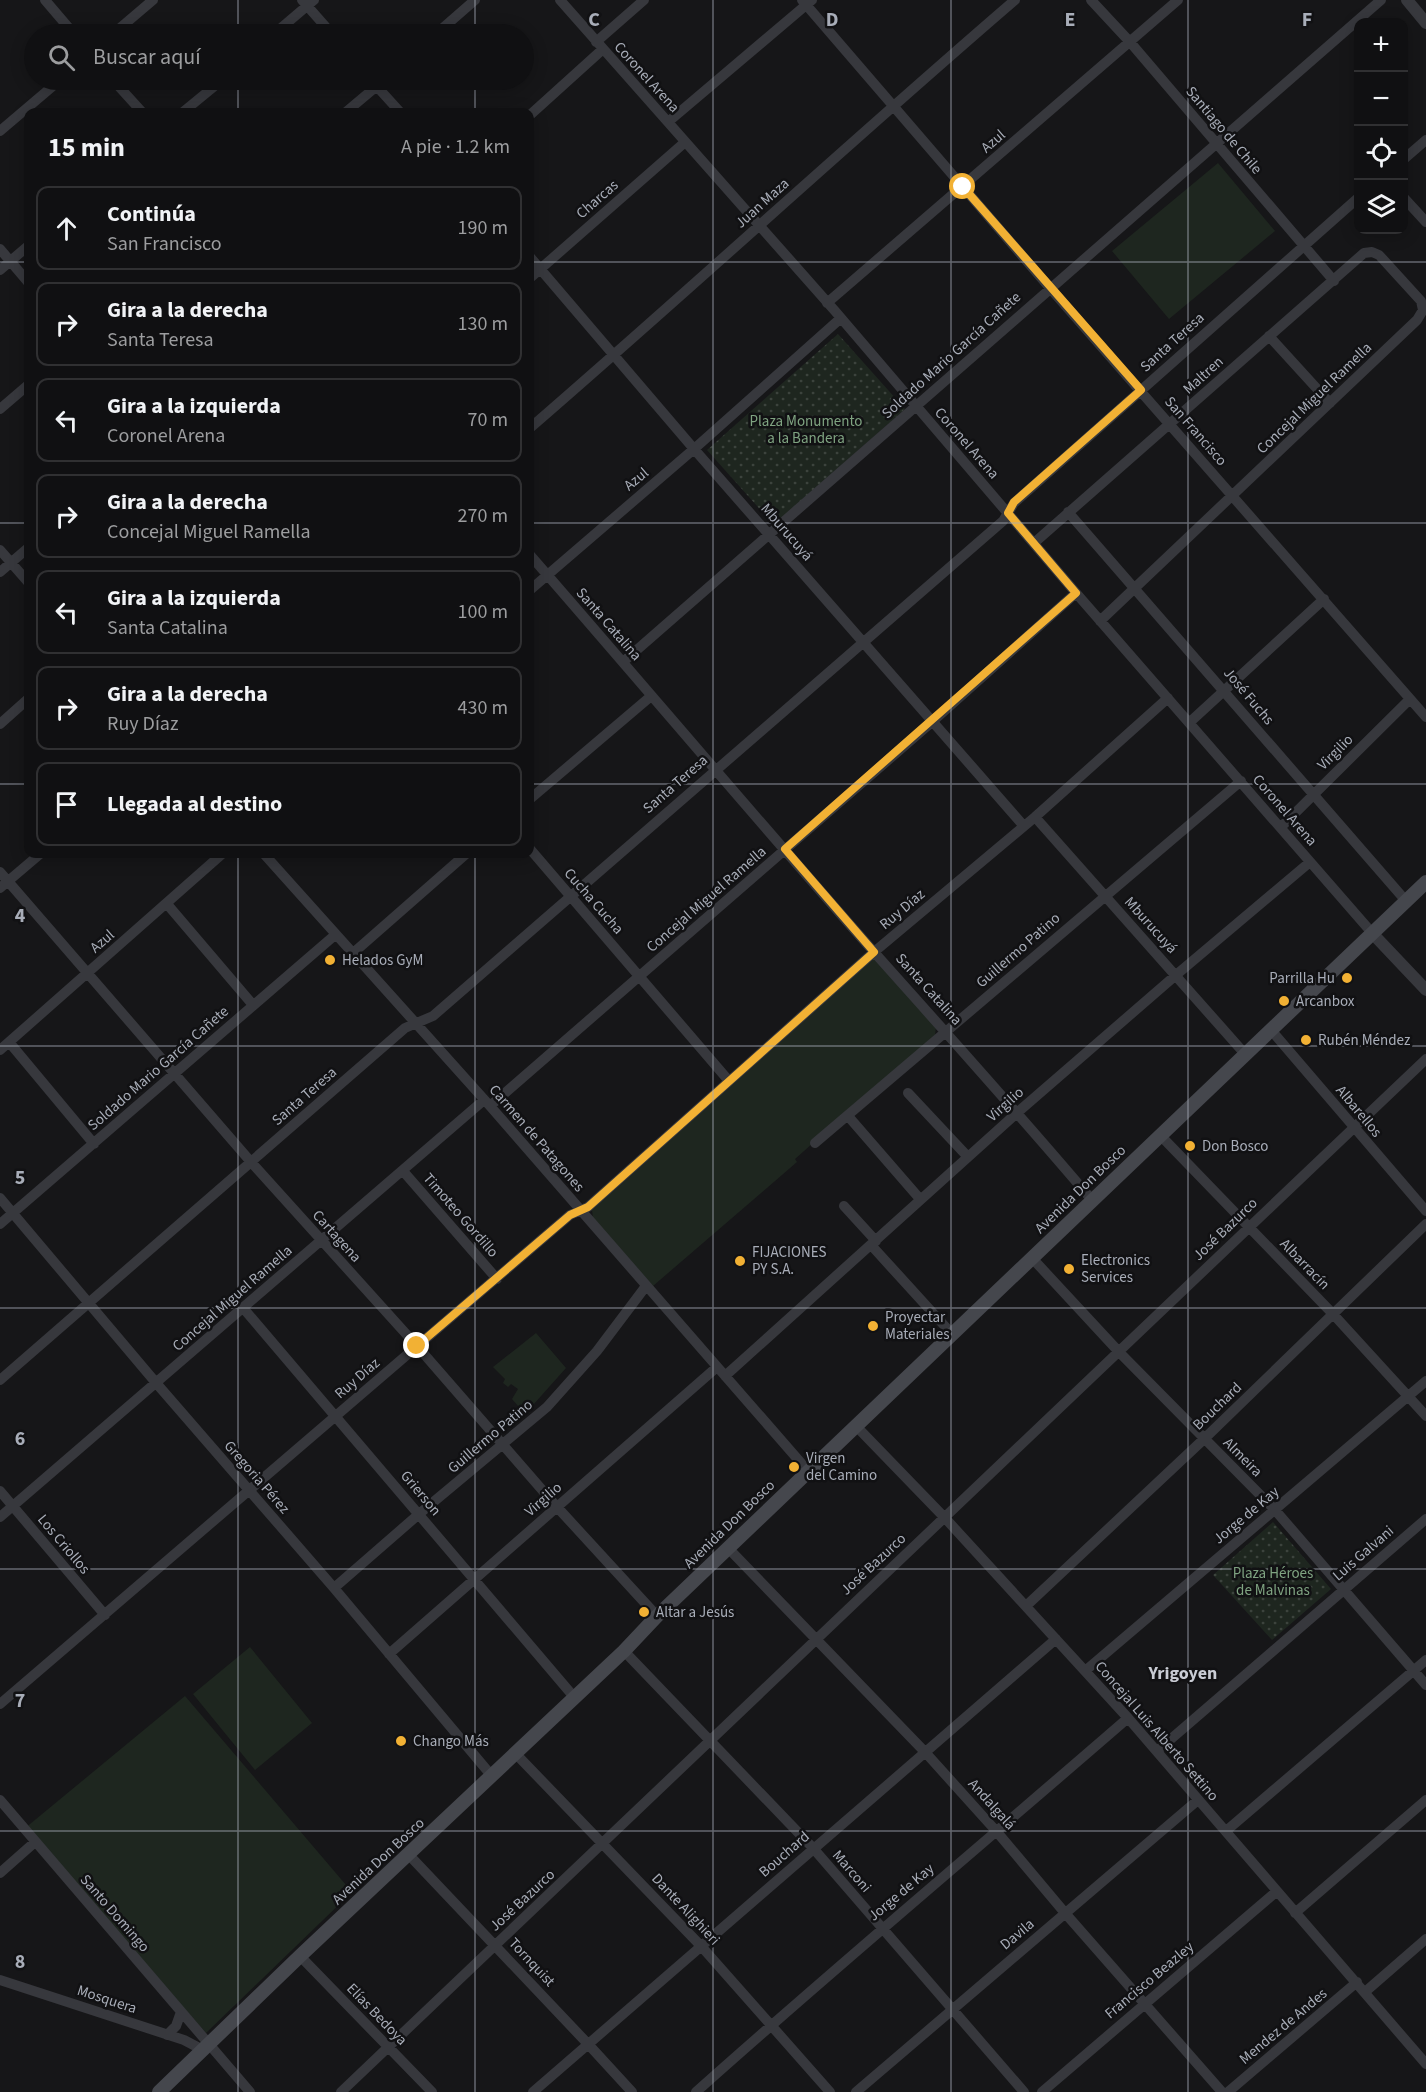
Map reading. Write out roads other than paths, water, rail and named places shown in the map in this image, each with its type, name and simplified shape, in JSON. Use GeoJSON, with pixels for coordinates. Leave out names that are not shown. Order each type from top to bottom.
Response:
{"type":"FeatureCollection","features":[{"type":"Feature","properties":{"kind":"main road","name":"Avenida Don Bosco"},"geometry":{"type":"LineString","coordinates":[[159,2092],[624,1651],[657,1616],[1426,882]]}},
{"type":"Feature","properties":{"kind":"street"},"geometry":{"type":"LineString","coordinates":[[45,0],[65,24]]}},
{"type":"Feature","properties":{"kind":"street"},"geometry":{"type":"LineString","coordinates":[[125,24],[153,0]]}},
{"type":"Feature","properties":{"kind":"street"},"geometry":{"type":"LineString","coordinates":[[447,24],[475,0]]}},
{"type":"Feature","properties":{"kind":"street","name":"Coronel Arena"},"geometry":{"type":"LineString","coordinates":[[560,0],[841,318],[1100,621],[1373,934]]}},
{"type":"Feature","properties":{"kind":"street"},"geometry":{"type":"LineString","coordinates":[[534,111],[644,0]]}},
{"type":"Feature","properties":{"kind":"street","name":"Juan Maza"},"geometry":{"type":"LineString","coordinates":[[534,425],[759,227],[893,105],[1015,0]]}},
{"type":"Feature","properties":{"kind":"street","name":"Santiago de Chile"},"geometry":{"type":"LineString","coordinates":[[1091,0],[1130,42],[1334,280]]}},
{"type":"Feature","properties":{"kind":"street","name":"Azul"},"geometry":{"type":"LineString","coordinates":[[827,303],[1178,0]]}},
{"type":"Feature","properties":{"kind":"street","name":"Soldado Mario García Cañete"},"geometry":{"type":"LineString","coordinates":[[623,662],[1381,0]]}},
{"type":"Feature","properties":{"kind":"street"},"geometry":{"type":"LineString","coordinates":[[1407,0],[1426,22]]}},
{"type":"Feature","properties":{"kind":"street"},"geometry":{"type":"LineString","coordinates":[[285,24],[308,2],[324,24]]}},
{"type":"Feature","properties":{"kind":"street"},"geometry":{"type":"LineString","coordinates":[[668,122],[807,2]]}},
{"type":"Feature","properties":{"kind":"street","name":"San Francisco"},"geometry":{"type":"LineString","coordinates":[[807,2],[1050,288],[1426,717]]}},
{"type":"Feature","properties":{"kind":"street"},"geometry":{"type":"LineString","coordinates":[[27,108],[48,90]]}},
{"type":"Feature","properties":{"kind":"street"},"geometry":{"type":"LineString","coordinates":[[122,90],[138,108]]}},
{"type":"Feature","properties":{"kind":"street"},"geometry":{"type":"LineString","coordinates":[[188,108],[210,90]]}},
{"type":"Feature","properties":{"kind":"street"},"geometry":{"type":"LineString","coordinates":[[350,108],[369,90]]}},
{"type":"Feature","properties":{"kind":"street"},"geometry":{"type":"LineString","coordinates":[[383,90],[397,108]]}},
{"type":"Feature","properties":{"kind":"street"},"geometry":{"type":"LineString","coordinates":[[0,131],[24,111]]}},
{"type":"Feature","properties":{"kind":"street"},"geometry":{"type":"LineString","coordinates":[[1408,156],[1426,140]]}},
{"type":"Feature","properties":{"kind":"street","name":"Charcas"},"geometry":{"type":"LineString","coordinates":[[534,274],[684,143]]}},
{"type":"Feature","properties":{"kind":"street","name":"Santa Teresa"},"geometry":{"type":"LineString","coordinates":[[0,1380],[405,1028],[433,1016],[862,641],[1003,521],[1014,502],[1354,202]]}},
{"type":"Feature","properties":{"kind":"street"},"geometry":{"type":"LineString","coordinates":[[1408,202],[1426,222]]}},
{"type":"Feature","properties":{"kind":"street"},"geometry":{"type":"LineString","coordinates":[[0,249],[24,277]]}},
{"type":"Feature","properties":{"kind":"street"},"geometry":{"type":"LineString","coordinates":[[0,270],[24,249]]}},
{"type":"Feature","properties":{"kind":"street","name":"Maltren"},"geometry":{"type":"LineString","coordinates":[[1034,543],[1364,253],[1372,252],[1379,255],[1421,301],[1423,310],[1417,320]]}},
{"type":"Feature","properties":{"kind":"street","name":"Mburucuyá"},"geometry":{"type":"LineString","coordinates":[[534,262],[613,356],[1023,825]]}},
{"type":"Feature","properties":{"kind":"street","name":"Azul"},"geometry":{"type":"LineString","coordinates":[[534,586],[694,449],[841,318]]}},
{"type":"Feature","properties":{"kind":"street","name":"Concejal Miguel Ramella"},"geometry":{"type":"LineString","coordinates":[[1100,621],[1417,320]]}},
{"type":"Feature","properties":{"kind":"street"},"geometry":{"type":"LineString","coordinates":[[1269,336],[1330,403]]}},
{"type":"Feature","properties":{"kind":"street"},"geometry":{"type":"LineString","coordinates":[[0,410],[24,389]]}},
{"type":"Feature","properties":{"kind":"street","name":"José Fuchs"},"geometry":{"type":"LineString","coordinates":[[1068,512],[1406,901]]}},
{"type":"Feature","properties":{"kind":"street"},"geometry":{"type":"LineString","coordinates":[[0,550],[24,578]]}},
{"type":"Feature","properties":{"kind":"street"},"geometry":{"type":"LineString","coordinates":[[0,572],[24,552]]}},
{"type":"Feature","properties":{"kind":"street","name":"Santa Catalina"},"geometry":{"type":"LineString","coordinates":[[534,560],[623,662],[650,697],[1018,1112],[1092,1200]]}},
{"type":"Feature","properties":{"kind":"street","name":"Concejal Miguel Ramella"},"geometry":{"type":"LineString","coordinates":[[0,1517],[244,1309],[321,1239],[640,977],[1076,593]]}},
{"type":"Feature","properties":{"kind":"street"},"geometry":{"type":"LineString","coordinates":[[1190,722],[1324,599]]}},
{"type":"Feature","properties":{"kind":"street"},"geometry":{"type":"LineString","coordinates":[[534,796],[650,697]]}},
{"type":"Feature","properties":{"kind":"street","name":"Ruy Díaz"},"geometry":{"type":"LineString","coordinates":[[0,1704],[570,1215],[588,1207],[874,952],[1035,816],[1168,698]]}},
{"type":"Feature","properties":{"kind":"street","name":"Virgilio"},"geometry":{"type":"LineString","coordinates":[[1281,827],[1410,699]]}},
{"type":"Feature","properties":{"kind":"street"},"geometry":{"type":"LineString","coordinates":[[0,724],[24,703]]}},
{"type":"Feature","properties":{"kind":"street","name":"Guillermo Patino"},"geometry":{"type":"LineString","coordinates":[[815,1143],[1241,781]]}},
{"type":"Feature","properties":{"kind":"street","name":"Mburucuyá"},"geometry":{"type":"LineString","coordinates":[[1035,816],[1245,1054]]}},
{"type":"Feature","properties":{"kind":"street","name":"Cucha Cucha"},"geometry":{"type":"LineString","coordinates":[[534,854],[729,1081]]}},
{"type":"Feature","properties":{"kind":"street"},"geometry":{"type":"LineString","coordinates":[[4,884],[35,858]]}},
{"type":"Feature","properties":{"kind":"street","name":"Azul"},"geometry":{"type":"LineString","coordinates":[[0,1050],[218,858]]}},
{"type":"Feature","properties":{"kind":"street","name":"Carmen de Patagones"},"geometry":{"type":"LineString","coordinates":[[268,858],[487,1103],[808,1472]]}},
{"type":"Feature","properties":{"kind":"street"},"geometry":{"type":"LineString","coordinates":[[352,954],[461,858]]}},
{"type":"Feature","properties":{"kind":"street","name":"Virgilio"},"geometry":{"type":"LineString","coordinates":[[725,1376],[1018,1112],[1310,862]]}},
{"type":"Feature","properties":{"kind":"street","name":"Cartagena"},"geometry":{"type":"LineString","coordinates":[[0,872],[4,884],[87,973],[250,1162],[657,1616]]}},
{"type":"Feature","properties":{"kind":"street"},"geometry":{"type":"LineString","coordinates":[[167,904],[254,1005]]}},
{"type":"Feature","properties":{"kind":"street"},"geometry":{"type":"LineString","coordinates":[[1373,934],[1426,990]]}},
{"type":"Feature","properties":{"kind":"street","name":"Soldado Mario García Cañete"},"geometry":{"type":"LineString","coordinates":[[0,1224],[335,935]]}},
{"type":"Feature","properties":{"kind":"street","name":"Albarellos"},"geometry":{"type":"LineString","coordinates":[[1271,1029],[1426,1211]]}},
{"type":"Feature","properties":{"kind":"street"},"geometry":{"type":"LineString","coordinates":[[9,1042],[94,1144]]}},
{"type":"Feature","properties":{"kind":"street","name":"José Bazurco"},"geometry":{"type":"LineString","coordinates":[[341,2092],[710,1742],[815,1639],[1120,1353],[1248,1227],[1426,1059]]}},
{"type":"Feature","properties":{"kind":"street"},"geometry":{"type":"LineString","coordinates":[[908,1093],[968,1157]]}},
{"type":"Feature","properties":{"kind":"street"},"geometry":{"type":"LineString","coordinates":[[848,1116],[920,1199]]}},
{"type":"Feature","properties":{"kind":"street","name":"Albarracín"},"geometry":{"type":"LineString","coordinates":[[1160,1135],[1333,1314],[1426,1416]]}},
{"type":"Feature","properties":{"kind":"street","name":"Timoteo Gordillo"},"geometry":{"type":"LineString","coordinates":[[403,1171],[497,1279]]}},
{"type":"Feature","properties":{"kind":"street","name":"Gregoria Pérez"},"geometry":{"type":"LineString","coordinates":[[0,1198],[491,1775]]}},
{"type":"Feature","properties":{"kind":"street"},"geometry":{"type":"LineString","coordinates":[[844,1206],[952,1334]]}},
{"type":"Feature","properties":{"kind":"street","name":"Bouchard"},"geometry":{"type":"LineString","coordinates":[[1026,1606],[1204,1439],[1426,1224]]}},
{"type":"Feature","properties":{"kind":"street","name":"Almeira"},"geometry":{"type":"LineString","coordinates":[[1032,1258],[1120,1353],[1275,1510],[1426,1685]]}},
{"type":"Feature","properties":{"kind":"street","name":"Guillermo Patino"},"geometry":{"type":"LineString","coordinates":[[334,1588],[548,1407],[597,1351],[646,1286]]}},
{"type":"Feature","properties":{"kind":"street","name":"Grierson"},"geometry":{"type":"LineString","coordinates":[[244,1309],[574,1697]]}},
{"type":"Feature","properties":{"kind":"street","name":"Virgilio"},"geometry":{"type":"LineString","coordinates":[[388,1654],[717,1367]]}},
{"type":"Feature","properties":{"kind":"street","name":"Jorge de Kay"},"geometry":{"type":"LineString","coordinates":[[1085,1671],[1426,1381]]}},
{"type":"Feature","properties":{"kind":"street","name":"Concejal Luis Alberto Settino"},"geometry":{"type":"LineString","coordinates":[[856,1426],[945,1518],[1128,1718],[1426,2064]]}},
{"type":"Feature","properties":{"kind":"street","name":"Los Criollos"},"geometry":{"type":"LineString","coordinates":[[0,1491],[105,1615]]}},
{"type":"Feature","properties":{"kind":"street","name":"Luis Galvani"},"geometry":{"type":"LineString","coordinates":[[1157,1751],[1426,1519]]}},
{"type":"Feature","properties":{"kind":"street","name":"Andalgalá"},"geometry":{"type":"LineString","coordinates":[[728,1548],[925,1752],[1146,2003],[1221,2092]]}},
{"type":"Feature","properties":{"kind":"street","name":"Bouchard"},"geometry":{"type":"LineString","coordinates":[[533,2092],[1056,1639]]}},
{"type":"Feature","properties":{"kind":"street","name":"Marconi"},"geometry":{"type":"LineString","coordinates":[[624,1651],[813,1848],[1024,2092]]}},
{"type":"Feature","properties":{"kind":"street"},"geometry":{"type":"LineString","coordinates":[[1226,1831],[1426,1660]]}},
{"type":"Feature","properties":{"kind":"street","name":"Jorge de Kay"},"geometry":{"type":"LineString","coordinates":[[696,2092],[881,1928],[997,1832],[1128,1718]]}},
{"type":"Feature","properties":{"kind":"street","name":"Dante Alighieri"},"geometry":{"type":"LineString","coordinates":[[514,1753],[701,1946],[830,2092]]}},
{"type":"Feature","properties":{"kind":"street","name":"Santo Domingo"},"geometry":{"type":"LineString","coordinates":[[0,1800],[181,2012],[206,2047],[250,2092]]}},
{"type":"Feature","properties":{"kind":"street","name":"Davila"},"geometry":{"type":"LineString","coordinates":[[856,2092],[1198,1800]]}},
{"type":"Feature","properties":{"kind":"street"},"geometry":{"type":"LineString","coordinates":[[1295,1913],[1426,1800]]}},
{"type":"Feature","properties":{"kind":"street"},"geometry":{"type":"LineString","coordinates":[[0,1873],[34,1842]]}},
{"type":"Feature","properties":{"kind":"street","name":"Tornquist"},"geometry":{"type":"LineString","coordinates":[[409,1855],[632,2092]]}},
{"type":"Feature","properties":{"kind":"street","name":"Francisco Beazley"},"geometry":{"type":"LineString","coordinates":[[1042,2092],[1276,1892]]}},
{"type":"Feature","properties":{"kind":"street"},"geometry":{"type":"LineString","coordinates":[[1365,1992],[1426,1939]]}},
{"type":"Feature","properties":{"kind":"street","name":"Elías Bedoya"},"geometry":{"type":"LineString","coordinates":[[300,1956],[432,2092]]}},
{"type":"Feature","properties":{"kind":"street","name":"Mosquera"},"geometry":{"type":"LineString","coordinates":[[0,1980],[206,2047]]}},
{"type":"Feature","properties":{"kind":"street","name":"Mendez de Andes"},"geometry":{"type":"LineString","coordinates":[[1228,2092],[1357,1982]]}},
{"type":"Feature","properties":{"kind":"street"},"geometry":{"type":"LineString","coordinates":[[166,2035],[176,2026],[181,2012]]}},
{"type":"Feature","properties":{"kind":"place","name":"Helados GyM"},"geometry":{"type":"Point","coordinates":[330,960]}},
{"type":"Feature","properties":{"kind":"place","name":"Parrilla Hu"},"geometry":{"type":"Point","coordinates":[1347,978]}},
{"type":"Feature","properties":{"kind":"place","name":"Arcanbox"},"geometry":{"type":"Point","coordinates":[1284,1001]}},
{"type":"Feature","properties":{"kind":"place","name":"Rubén Méndez"},"geometry":{"type":"Point","coordinates":[1306,1040]}},
{"type":"Feature","properties":{"kind":"place","name":"Don Bosco"},"geometry":{"type":"Point","coordinates":[1190,1146]}},
{"type":"Feature","properties":{"kind":"place","name":"FIJACIONES PY S.A."},"geometry":{"type":"Point","coordinates":[740,1261]}},
{"type":"Feature","properties":{"kind":"place","name":"Electronics Services"},"geometry":{"type":"Point","coordinates":[1069,1269]}},
{"type":"Feature","properties":{"kind":"place","name":"Proyectar Materiales"},"geometry":{"type":"Point","coordinates":[873,1326]}},
{"type":"Feature","properties":{"kind":"place","name":"Virgen del Camino"},"geometry":{"type":"Point","coordinates":[794,1467]}},
{"type":"Feature","properties":{"kind":"place","name":"Altar a Jesús"},"geometry":{"type":"Point","coordinates":[644,1612]}},
{"type":"Feature","properties":{"kind":"place","name":"Chango Más"},"geometry":{"type":"Point","coordinates":[401,1741]}},
{"type":"Feature","properties":{"kind":"district","name":"Yrigoyen"},"geometry":{"type":"Point","coordinates":[1183,1673]}},
{"type":"Feature","properties":{"kind":"park label","name":"Plaza Monumento a la Bandera"},"geometry":{"type":"Point","coordinates":[806,430]}},
{"type":"Feature","properties":{"kind":"park label","name":"Plaza Héroes de Malvinas"},"geometry":{"type":"Point","coordinates":[1273,1582]}}]}
